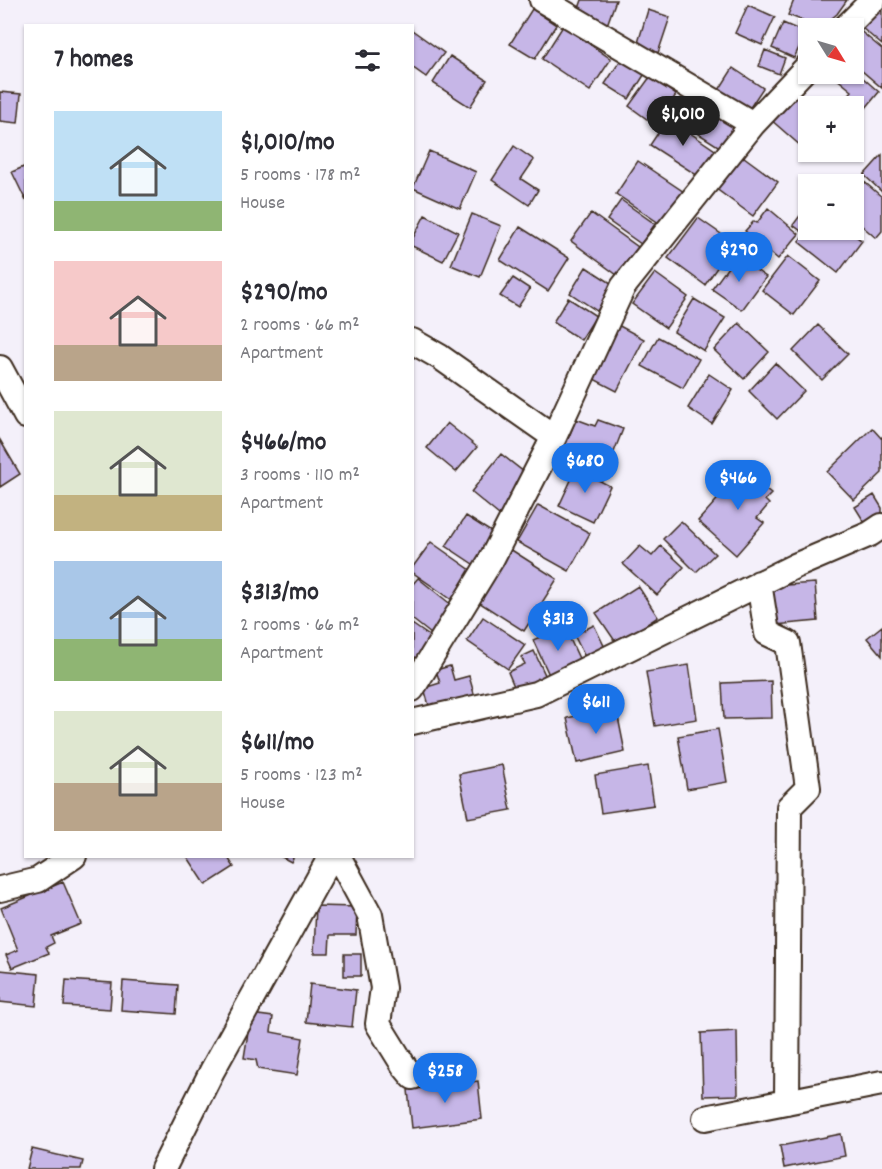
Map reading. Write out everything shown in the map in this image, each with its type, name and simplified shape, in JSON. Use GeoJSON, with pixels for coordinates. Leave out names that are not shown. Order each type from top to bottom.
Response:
{"type":"FeatureCollection","features":[{"type":"Feature","properties":{"kind":"street"},"geometry":{"type":"LineString","coordinates":[[542,0],[753,124]]}},
{"type":"Feature","properties":{"kind":"street"},"geometry":{"type":"LineString","coordinates":[[855,18],[873,0]]}},
{"type":"Feature","properties":{"kind":"street"},"geometry":{"type":"LineString","coordinates":[[414,685],[491,560],[554,437],[623,287],[753,124],[798,77]]}},
{"type":"Feature","properties":{"kind":"street"},"geometry":{"type":"LineString","coordinates":[[414,342],[440,357],[554,437]]}},
{"type":"Feature","properties":{"kind":"street"},"geometry":{"type":"LineString","coordinates":[[0,368],[24,412]]}},
{"type":"Feature","properties":{"kind":"street"},"geometry":{"type":"LineString","coordinates":[[414,723],[536,694],[759,583],[870,534],[882,526]]}},
{"type":"Feature","properties":{"kind":"street"},"geometry":{"type":"LineString","coordinates":[[759,583],[767,633],[788,644],[808,788],[789,807],[787,1102]]}},
{"type":"Feature","properties":{"kind":"street"},"geometry":{"type":"LineString","coordinates":[[0,889],[38,880],[71,858]]}},
{"type":"Feature","properties":{"kind":"street"},"geometry":{"type":"LineString","coordinates":[[163,1169],[212,1071],[330,858]]}},
{"type":"Feature","properties":{"kind":"street"},"geometry":{"type":"LineString","coordinates":[[339,858],[370,915],[383,988],[378,1024],[404,1066],[414,1077]]}},
{"type":"Feature","properties":{"kind":"street"},"geometry":{"type":"LineString","coordinates":[[705,1118],[882,1083]]}},
{"type":"Feature","properties":{"kind":"building"},"geometry":{"type":"Polygon","coordinates":[[[582,0],[616,0],[607,25],[577,14],[582,0]]]}},
{"type":"Feature","properties":{"kind":"building"},"geometry":{"type":"Polygon","coordinates":[[[794,0],[847,0],[832,18],[798,19],[788,15],[794,0]]]}},
{"type":"Feature","properties":{"kind":"building"},"geometry":{"type":"Polygon","coordinates":[[[748,5],[775,17],[762,45],[735,33],[748,5]]]}},
{"type":"Feature","properties":{"kind":"building"},"geometry":{"type":"Polygon","coordinates":[[[532,9],[556,25],[535,59],[510,44],[532,9]]]}},
{"type":"Feature","properties":{"kind":"building"},"geometry":{"type":"Polygon","coordinates":[[[879,9],[882,11],[882,45],[864,30],[864,26],[879,9]]]}},
{"type":"Feature","properties":{"kind":"building"},"geometry":{"type":"Polygon","coordinates":[[[648,10],[670,17],[658,53],[637,46],[648,10]]]}},
{"type":"Feature","properties":{"kind":"building"},"geometry":{"type":"Polygon","coordinates":[[[783,23],[798,30],[798,50],[794,58],[772,48],[783,23]]]}},
{"type":"Feature","properties":{"kind":"building"},"geometry":{"type":"Polygon","coordinates":[[[563,26],[611,59],[590,91],[542,59],[563,26]]]}},
{"type":"Feature","properties":{"kind":"building"},"geometry":{"type":"Polygon","coordinates":[[[414,31],[444,53],[426,77],[414,68],[414,31]]]}},
{"type":"Feature","properties":{"kind":"building"},"geometry":{"type":"Polygon","coordinates":[[[864,34],[882,49],[882,88],[864,73],[864,34]]]}},
{"type":"Feature","properties":{"kind":"building"},"geometry":{"type":"Polygon","coordinates":[[[765,50],[785,58],[779,74],[759,66],[765,50]]]}},
{"type":"Feature","properties":{"kind":"building"},"geometry":{"type":"Polygon","coordinates":[[[450,56],[487,80],[470,107],[433,83],[450,56]]]}},
{"type":"Feature","properties":{"kind":"building"},"geometry":{"type":"Polygon","coordinates":[[[622,58],[646,72],[629,99],[605,84],[622,58]]]}},
{"type":"Feature","properties":{"kind":"building"},"geometry":{"type":"Polygon","coordinates":[[[733,68],[763,88],[749,109],[719,90],[733,68]]]}},
{"type":"Feature","properties":{"kind":"building"},"geometry":{"type":"Polygon","coordinates":[[[650,77],[676,95],[655,125],[629,106],[650,77]]]}},
{"type":"Feature","properties":{"kind":"building"},"geometry":{"type":"Polygon","coordinates":[[[864,79],[879,92],[864,110],[864,96],[848,96],[852,91],[843,84],[864,84],[864,79]]]}},
{"type":"Feature","properties":{"kind":"building"},"geometry":{"type":"Polygon","coordinates":[[[0,92],[21,94],[18,123],[0,121],[0,92]]]}},
{"type":"Feature","properties":{"kind":"building"},"geometry":{"type":"Polygon","coordinates":[[[794,92],[799,96],[798,144],[770,119],[794,92]]]}},
{"type":"Feature","properties":{"kind":"building"},"geometry":{"type":"Polygon","coordinates":[[[689,93],[736,122],[721,148],[674,118],[689,93]]]}},
{"type":"Feature","properties":{"kind":"building"},"geometry":{"type":"Polygon","coordinates":[[[668,118],[715,150],[698,176],[650,145],[668,118]]]}},
{"type":"Feature","properties":{"kind":"building"},"geometry":{"type":"Polygon","coordinates":[[[514,146],[534,160],[521,179],[538,190],[529,205],[492,180],[514,146]]]}},
{"type":"Feature","properties":{"kind":"building"},"geometry":{"type":"Polygon","coordinates":[[[429,151],[476,172],[460,209],[414,188],[429,151]]]}},
{"type":"Feature","properties":{"kind":"building"},"geometry":{"type":"Polygon","coordinates":[[[740,154],[778,182],[753,216],[715,188],[740,154]]]}},
{"type":"Feature","properties":{"kind":"building"},"geometry":{"type":"Polygon","coordinates":[[[882,155],[882,192],[864,175],[882,155]]]}},
{"type":"Feature","properties":{"kind":"building"},"geometry":{"type":"Polygon","coordinates":[[[638,161],[684,192],[662,225],[616,194],[638,161]]]}},
{"type":"Feature","properties":{"kind":"building"},"geometry":{"type":"Polygon","coordinates":[[[24,167],[24,197],[12,172],[24,167]]]}},
{"type":"Feature","properties":{"kind":"building"},"geometry":{"type":"Polygon","coordinates":[[[864,182],[882,197],[882,231],[876,238],[864,228],[864,182]]]}},
{"type":"Feature","properties":{"kind":"building"},"geometry":{"type":"Polygon","coordinates":[[[621,200],[655,224],[641,244],[607,220],[621,200]]]}},
{"type":"Feature","properties":{"kind":"building"},"geometry":{"type":"Polygon","coordinates":[[[768,208],[798,235],[778,259],[745,231],[754,221],[757,223],[768,208]]]}},
{"type":"Feature","properties":{"kind":"building"},"geometry":{"type":"Polygon","coordinates":[[[591,213],[638,247],[617,275],[571,241],[591,213]]]}},
{"type":"Feature","properties":{"kind":"building"},"geometry":{"type":"Polygon","coordinates":[[[472,214],[501,226],[480,277],[451,265],[472,214]]]}},
{"type":"Feature","properties":{"kind":"building"},"geometry":{"type":"Polygon","coordinates":[[[425,215],[458,232],[443,261],[414,247],[414,236],[425,215]]]}},
{"type":"Feature","properties":{"kind":"building"},"geometry":{"type":"Polygon","coordinates":[[[698,218],[734,243],[705,285],[668,258],[698,218]]]}},
{"type":"Feature","properties":{"kind":"building"},"geometry":{"type":"Polygon","coordinates":[[[798,218],[798,229],[793,225],[798,218]]]}},
{"type":"Feature","properties":{"kind":"building"},"geometry":{"type":"Polygon","coordinates":[[[520,227],[569,258],[548,291],[500,260],[520,227]]]}},
{"type":"Feature","properties":{"kind":"building"},"geometry":{"type":"Polygon","coordinates":[[[800,240],[862,241],[838,273],[799,242],[800,240]]]}},
{"type":"Feature","properties":{"kind":"building"},"geometry":{"type":"Polygon","coordinates":[[[736,256],[766,277],[742,310],[712,289],[736,256]]]}},
{"type":"Feature","properties":{"kind":"building"},"geometry":{"type":"Polygon","coordinates":[[[788,256],[820,281],[794,315],[762,290],[788,256]]]}},
{"type":"Feature","properties":{"kind":"building"},"geometry":{"type":"Polygon","coordinates":[[[586,267],[614,285],[597,311],[570,293],[586,267]]]}},
{"type":"Feature","properties":{"kind":"building"},"geometry":{"type":"Polygon","coordinates":[[[655,273],[688,297],[666,328],[632,304],[655,273]]]}},
{"type":"Feature","properties":{"kind":"building"},"geometry":{"type":"Polygon","coordinates":[[[513,278],[530,289],[518,307],[500,296],[513,278]]]}},
{"type":"Feature","properties":{"kind":"building"},"geometry":{"type":"Polygon","coordinates":[[[568,298],[596,316],[581,340],[553,322],[568,298]]]}},
{"type":"Feature","properties":{"kind":"building"},"geometry":{"type":"Polygon","coordinates":[[[694,299],[725,318],[704,351],[674,332],[694,299]]]}},
{"type":"Feature","properties":{"kind":"building"},"geometry":{"type":"Polygon","coordinates":[[[614,323],[644,339],[617,391],[586,375],[614,323]]]}},
{"type":"Feature","properties":{"kind":"building"},"geometry":{"type":"Polygon","coordinates":[[[739,323],[769,352],[744,379],[714,350],[739,323]]]}},
{"type":"Feature","properties":{"kind":"building"},"geometry":{"type":"Polygon","coordinates":[[[818,325],[848,354],[822,380],[793,351],[818,325]]]}},
{"type":"Feature","properties":{"kind":"building"},"geometry":{"type":"Polygon","coordinates":[[[658,337],[699,359],[683,388],[642,366],[658,337]]]}},
{"type":"Feature","properties":{"kind":"building"},"geometry":{"type":"Polygon","coordinates":[[[775,363],[804,391],[777,419],[749,391],[775,363]]]}},
{"type":"Feature","properties":{"kind":"building"},"geometry":{"type":"Polygon","coordinates":[[[709,374],[733,390],[712,424],[688,408],[709,374]]]}},
{"type":"Feature","properties":{"kind":"building"},"geometry":{"type":"Polygon","coordinates":[[[576,419],[595,426],[598,420],[623,429],[607,470],[563,452],[576,419]]]}},
{"type":"Feature","properties":{"kind":"building"},"geometry":{"type":"Polygon","coordinates":[[[447,423],[477,447],[456,472],[427,448],[447,423]]]}},
{"type":"Feature","properties":{"kind":"building"},"geometry":{"type":"Polygon","coordinates":[[[872,428],[882,437],[882,473],[854,500],[827,472],[872,428]]]}},
{"type":"Feature","properties":{"kind":"building"},"geometry":{"type":"Polygon","coordinates":[[[0,440],[20,474],[0,487],[0,440]]]}},
{"type":"Feature","properties":{"kind":"building"},"geometry":{"type":"Polygon","coordinates":[[[501,454],[529,476],[499,515],[471,492],[501,454]]]}},
{"type":"Feature","properties":{"kind":"building"},"geometry":{"type":"Polygon","coordinates":[[[579,463],[597,471],[594,478],[610,486],[593,522],[559,506],[579,463]]]}},
{"type":"Feature","properties":{"kind":"building"},"geometry":{"type":"Polygon","coordinates":[[[749,464],[766,479],[761,486],[771,494],[765,500],[769,504],[757,518],[764,523],[736,555],[698,521],[749,464]]]}},
{"type":"Feature","properties":{"kind":"building"},"geometry":{"type":"Polygon","coordinates":[[[874,495],[882,508],[882,519],[868,528],[855,507],[874,495]]]}},
{"type":"Feature","properties":{"kind":"building"},"geometry":{"type":"Polygon","coordinates":[[[538,505],[590,533],[569,571],[517,542],[538,505]]]}},
{"type":"Feature","properties":{"kind":"building"},"geometry":{"type":"Polygon","coordinates":[[[466,516],[496,535],[476,566],[446,546],[466,516]]]}},
{"type":"Feature","properties":{"kind":"building"},"geometry":{"type":"Polygon","coordinates":[[[681,521],[715,554],[696,572],[663,539],[681,521]]]}},
{"type":"Feature","properties":{"kind":"building"},"geometry":{"type":"Polygon","coordinates":[[[431,542],[475,573],[455,602],[414,573],[414,565],[431,542]]]}},
{"type":"Feature","properties":{"kind":"building"},"geometry":{"type":"Polygon","coordinates":[[[640,546],[652,556],[661,546],[684,567],[657,595],[623,564],[640,546]]]}},
{"type":"Feature","properties":{"kind":"building"},"geometry":{"type":"Polygon","coordinates":[[[510,549],[557,579],[524,631],[477,601],[510,549]]]}},
{"type":"Feature","properties":{"kind":"building"},"geometry":{"type":"Polygon","coordinates":[[[418,578],[453,606],[431,634],[414,621],[414,583],[418,578]]]}},
{"type":"Feature","properties":{"kind":"building"},"geometry":{"type":"Polygon","coordinates":[[[815,583],[818,621],[775,625],[772,586],[815,583]]]}},
{"type":"Feature","properties":{"kind":"building"},"geometry":{"type":"Polygon","coordinates":[[[638,586],[658,617],[617,644],[596,613],[638,586]]]}},
{"type":"Feature","properties":{"kind":"building"},"geometry":{"type":"Polygon","coordinates":[[[483,617],[525,645],[508,669],[467,641],[483,617]]]}},
{"type":"Feature","properties":{"kind":"building"},"geometry":{"type":"Polygon","coordinates":[[[414,625],[435,640],[420,661],[414,656],[414,625]]]}},
{"type":"Feature","properties":{"kind":"building"},"geometry":{"type":"Polygon","coordinates":[[[594,625],[607,652],[587,661],[574,635],[594,625]]]}},
{"type":"Feature","properties":{"kind":"building"},"geometry":{"type":"Polygon","coordinates":[[[564,626],[582,665],[551,679],[533,640],[564,626]]]}},
{"type":"Feature","properties":{"kind":"building"},"geometry":{"type":"Polygon","coordinates":[[[882,626],[882,656],[867,638],[882,626]]]}},
{"type":"Feature","properties":{"kind":"building"},"geometry":{"type":"Polygon","coordinates":[[[534,651],[546,677],[516,691],[508,672],[525,664],[521,657],[534,651]]]}},
{"type":"Feature","properties":{"kind":"building"},"geometry":{"type":"Polygon","coordinates":[[[689,665],[697,719],[655,726],[646,672],[689,665]]]}},
{"type":"Feature","properties":{"kind":"building"},"geometry":{"type":"Polygon","coordinates":[[[450,666],[454,680],[469,676],[477,704],[432,716],[424,688],[440,683],[436,670],[450,666]]]}},
{"type":"Feature","properties":{"kind":"building"},"geometry":{"type":"Polygon","coordinates":[[[771,681],[772,718],[724,719],[722,683],[771,681]]]}},
{"type":"Feature","properties":{"kind":"building"},"geometry":{"type":"Polygon","coordinates":[[[616,707],[625,752],[577,763],[567,718],[616,707]]]}},
{"type":"Feature","properties":{"kind":"building"},"geometry":{"type":"Polygon","coordinates":[[[718,729],[727,782],[687,789],[678,736],[718,729]]]}},
{"type":"Feature","properties":{"kind":"building"},"geometry":{"type":"Polygon","coordinates":[[[502,765],[511,810],[468,818],[459,774],[502,765]]]}},
{"type":"Feature","properties":{"kind":"building"},"geometry":{"type":"Polygon","coordinates":[[[648,766],[654,805],[601,813],[595,775],[648,766]]]}},
{"type":"Feature","properties":{"kind":"building"},"geometry":{"type":"Polygon","coordinates":[[[188,858],[228,858],[234,867],[206,885],[188,858]]]}},
{"type":"Feature","properties":{"kind":"building"},"geometry":{"type":"Polygon","coordinates":[[[63,882],[81,924],[51,936],[54,943],[46,947],[49,953],[12,968],[6,955],[18,950],[1,908],[63,882]]]}},
{"type":"Feature","properties":{"kind":"building"},"geometry":{"type":"Polygon","coordinates":[[[316,906],[357,907],[356,935],[330,935],[329,953],[314,953],[316,906]]]}},
{"type":"Feature","properties":{"kind":"building"},"geometry":{"type":"Polygon","coordinates":[[[344,954],[361,954],[361,976],[344,976],[344,954]]]}},
{"type":"Feature","properties":{"kind":"building"},"geometry":{"type":"Polygon","coordinates":[[[0,970],[39,974],[36,1006],[0,1002],[0,970]]]}},
{"type":"Feature","properties":{"kind":"building"},"geometry":{"type":"Polygon","coordinates":[[[66,980],[112,983],[110,1009],[64,1006],[66,980]]]}},
{"type":"Feature","properties":{"kind":"building"},"geometry":{"type":"Polygon","coordinates":[[[123,981],[178,985],[176,1014],[121,1010],[123,981]]]}},
{"type":"Feature","properties":{"kind":"building"},"geometry":{"type":"Polygon","coordinates":[[[310,984],[356,990],[352,1027],[306,1022],[310,984]]]}},
{"type":"Feature","properties":{"kind":"building"},"geometry":{"type":"Polygon","coordinates":[[[251,1014],[273,1017],[271,1032],[303,1038],[297,1075],[258,1069],[256,1060],[244,1058],[251,1014]]]}},
{"type":"Feature","properties":{"kind":"building"},"geometry":{"type":"Polygon","coordinates":[[[737,1031],[738,1095],[703,1096],[701,1033],[737,1031]]]}},
{"type":"Feature","properties":{"kind":"building"},"geometry":{"type":"Polygon","coordinates":[[[478,1081],[482,1119],[412,1128],[408,1090],[478,1081]]]}},
{"type":"Feature","properties":{"kind":"building"},"geometry":{"type":"Polygon","coordinates":[[[841,1134],[845,1156],[784,1168],[780,1146],[841,1134]]]}},
{"type":"Feature","properties":{"kind":"building"},"geometry":{"type":"Polygon","coordinates":[[[32,1149],[83,1161],[81,1169],[27,1169],[32,1149]]]}}]}
